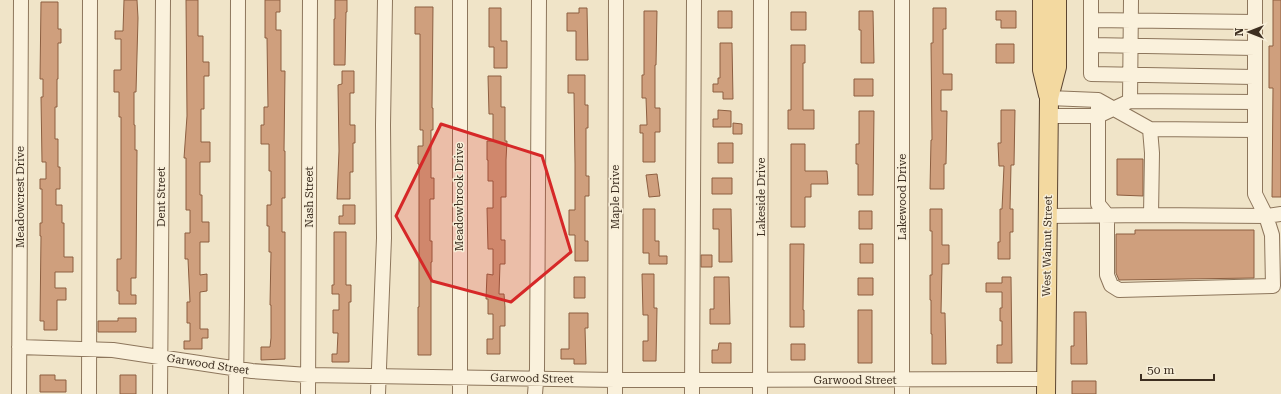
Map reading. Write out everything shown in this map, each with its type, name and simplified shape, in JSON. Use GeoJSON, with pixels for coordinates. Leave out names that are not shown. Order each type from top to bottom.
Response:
{"type":"FeatureCollection","features":[{"type":"Feature","properties":{"kind":"main road","name":"West Walnut Street"},"geometry":{"type":"LineString","coordinates":[[1042,0],[1042,70],[1049,98]]}},
{"type":"Feature","properties":{"kind":"main road","name":"West Walnut Street"},"geometry":{"type":"LineString","coordinates":[[1046,387],[1048,116],[1049,98],[1057,67],[1057,0]]}},
{"type":"Feature","properties":{"kind":"street","name":"Meadowcrest Drive"},"geometry":{"type":"LineString","coordinates":[[19,394],[21,0]]}},
{"type":"Feature","properties":{"kind":"street"},"geometry":{"type":"LineString","coordinates":[[89,394],[90,0]]}},
{"type":"Feature","properties":{"kind":"street","name":"Dent Street"},"geometry":{"type":"LineString","coordinates":[[160,394],[163,0]]}},
{"type":"Feature","properties":{"kind":"street"},"geometry":{"type":"LineString","coordinates":[[236,394],[238,0]]}},
{"type":"Feature","properties":{"kind":"street","name":"Nash Street"},"geometry":{"type":"LineString","coordinates":[[308,394],[310,0]]}},
{"type":"Feature","properties":{"kind":"street"},"geometry":{"type":"LineString","coordinates":[[378,394],[384,238],[383,125],[385,0]]}},
{"type":"Feature","properties":{"kind":"street","name":"Meadowbrook Drive"},"geometry":{"type":"LineString","coordinates":[[460,0],[460,394]]}},
{"type":"Feature","properties":{"kind":"street"},"geometry":{"type":"LineString","coordinates":[[535,394],[538,369],[539,0]]}},
{"type":"Feature","properties":{"kind":"street","name":"Maple Drive"},"geometry":{"type":"LineString","coordinates":[[615,394],[616,0]]}},
{"type":"Feature","properties":{"kind":"street"},"geometry":{"type":"LineString","coordinates":[[692,394],[692,98],[694,0]]}},
{"type":"Feature","properties":{"kind":"street","name":"Lakeside Drive"},"geometry":{"type":"LineString","coordinates":[[760,394],[761,0]]}},
{"type":"Feature","properties":{"kind":"street","name":"Lakewood Drive"},"geometry":{"type":"LineString","coordinates":[[902,0],[902,394]]}},
{"type":"Feature","properties":{"kind":"street"},"geometry":{"type":"LineString","coordinates":[[1091,0],[1091,74],[1254,77]]}},
{"type":"Feature","properties":{"kind":"street"},"geometry":{"type":"LineString","coordinates":[[1130,101],[1131,0]]}},
{"type":"Feature","properties":{"kind":"street"},"geometry":{"type":"LineString","coordinates":[[1098,100],[1098,204],[1107,215],[1107,275],[1111,285],[1119,290],[1277,285],[1272,235],[1266,216],[1255,194],[1255,0]]}},
{"type":"Feature","properties":{"kind":"street"},"geometry":{"type":"LineString","coordinates":[[1091,20],[1255,22]]}},
{"type":"Feature","properties":{"kind":"street"},"geometry":{"type":"LineString","coordinates":[[1091,45],[1255,48]]}},
{"type":"Feature","properties":{"kind":"street"},"geometry":{"type":"LineString","coordinates":[[1049,98],[1098,100],[1150,129],[1254,130]]}},
{"type":"Feature","properties":{"kind":"street"},"geometry":{"type":"LineString","coordinates":[[1048,116],[1098,116],[1130,101],[1254,102]]}},
{"type":"Feature","properties":{"kind":"street"},"geometry":{"type":"LineString","coordinates":[[1150,129],[1152,153],[1151,215]]}},
{"type":"Feature","properties":{"kind":"street"},"geometry":{"type":"LineString","coordinates":[[1048,216],[1266,216],[1281,214]]}},
{"type":"Feature","properties":{"kind":"street","name":"Garwood Street"},"geometry":{"type":"LineString","coordinates":[[19,347],[113,350],[252,371],[308,375],[615,380],[902,380],[1046,387]]}},
{"type":"Feature","properties":{"kind":"highlighted area"},"geometry":{"type":"Polygon","coordinates":[[[441,124],[542,156],[571,252],[511,302],[432,281],[396,216],[441,124]]]}},
{"type":"Feature","properties":{"kind":"building"},"geometry":{"type":"Polygon","coordinates":[[[124,0],[137,0],[138,18],[136,92],[134,92],[135,150],[137,150],[136,278],[131,278],[131,295],[136,295],[136,304],[119,304],[119,291],[117,291],[117,259],[121,259],[121,117],[119,117],[119,92],[114,92],[114,70],[121,70],[121,39],[115,39],[115,31],[123,31],[124,0]]]}},
{"type":"Feature","properties":{"kind":"building"},"geometry":{"type":"Polygon","coordinates":[[[186,0],[198,0],[198,36],[203,36],[203,62],[209,62],[209,76],[204,76],[204,109],[201,109],[201,142],[210,142],[210,162],[200,162],[202,222],[209,222],[209,242],[200,242],[200,275],[207,274],[207,291],[200,292],[200,329],[208,329],[208,338],[202,338],[202,349],[184,349],[184,341],[190,341],[190,323],[187,323],[187,302],[190,302],[188,259],[185,259],[185,233],[190,233],[190,210],[186,210],[186,158],[184,158],[187,116],[186,0]]]}},
{"type":"Feature","properties":{"kind":"building"},"geometry":{"type":"Polygon","coordinates":[[[265,0],[280,0],[280,12],[276,12],[276,30],[281,30],[281,71],[285,71],[285,198],[282,198],[282,232],[285,232],[285,359],[261,360],[261,347],[270,347],[271,338],[271,252],[269,252],[267,205],[271,205],[271,171],[269,171],[269,144],[261,144],[261,125],[264,125],[264,107],[268,107],[265,0]]]}},
{"type":"Feature","properties":{"kind":"building"},"geometry":{"type":"Polygon","coordinates":[[[335,0],[347,0],[345,65],[334,65],[335,0]]]}},
{"type":"Feature","properties":{"kind":"building"},"geometry":{"type":"Polygon","coordinates":[[[1273,0],[1281,0],[1281,197],[1272,197],[1273,88],[1269,88],[1269,46],[1273,46],[1273,0]]]}},
{"type":"Feature","properties":{"kind":"building"},"geometry":{"type":"Polygon","coordinates":[[[41,2],[58,2],[58,29],[61,29],[61,43],[58,43],[55,139],[58,139],[60,189],[56,189],[56,205],[62,205],[62,223],[64,223],[64,257],[73,257],[73,272],[55,272],[55,288],[66,288],[66,300],[57,300],[57,330],[44,330],[44,321],[40,321],[40,223],[42,223],[42,189],[40,189],[40,179],[46,179],[46,162],[42,162],[41,97],[43,97],[43,79],[40,79],[41,2]]]}},
{"type":"Feature","properties":{"kind":"building"},"geometry":{"type":"Polygon","coordinates":[[[415,7],[433,7],[433,130],[431,130],[431,178],[434,178],[434,199],[430,199],[430,241],[432,241],[431,355],[418,355],[418,146],[423,146],[423,130],[420,130],[420,34],[415,34],[415,7]]]}},
{"type":"Feature","properties":{"kind":"building"},"geometry":{"type":"Polygon","coordinates":[[[489,8],[501,8],[501,41],[507,41],[507,68],[494,68],[494,47],[489,47],[489,8]]]}},
{"type":"Feature","properties":{"kind":"building"},"geometry":{"type":"Polygon","coordinates":[[[579,8],[587,8],[588,60],[576,60],[576,31],[567,31],[567,13],[579,13],[579,8]]]}},
{"type":"Feature","properties":{"kind":"building"},"geometry":{"type":"Polygon","coordinates":[[[933,8],[946,8],[946,29],[943,29],[943,74],[952,74],[952,90],[941,90],[941,111],[947,111],[944,189],[930,189],[932,140],[931,43],[933,43],[933,8]]]}},
{"type":"Feature","properties":{"kind":"building"},"geometry":{"type":"Polygon","coordinates":[[[644,11],[657,11],[655,108],[660,108],[660,132],[655,132],[655,162],[643,162],[643,133],[640,133],[640,125],[647,125],[646,98],[642,98],[642,75],[644,75],[644,11]]]}},
{"type":"Feature","properties":{"kind":"building"},"geometry":{"type":"Polygon","coordinates":[[[718,11],[732,11],[732,28],[718,28],[718,11]]]}},
{"type":"Feature","properties":{"kind":"building"},"geometry":{"type":"Polygon","coordinates":[[[859,11],[873,11],[874,63],[861,63],[861,30],[859,30],[859,11]]]}},
{"type":"Feature","properties":{"kind":"building"},"geometry":{"type":"Polygon","coordinates":[[[996,11],[1016,11],[1016,28],[1001,28],[1001,20],[996,20],[996,11]]]}},
{"type":"Feature","properties":{"kind":"building"},"geometry":{"type":"Polygon","coordinates":[[[791,12],[806,12],[806,30],[791,30],[791,12]]]}},
{"type":"Feature","properties":{"kind":"building"},"geometry":{"type":"Polygon","coordinates":[[[720,43],[732,43],[733,99],[723,99],[723,92],[713,92],[713,84],[718,84],[718,78],[720,78],[720,43]]]}},
{"type":"Feature","properties":{"kind":"building"},"geometry":{"type":"Polygon","coordinates":[[[996,44],[1014,44],[1014,63],[996,63],[996,44]]]}},
{"type":"Feature","properties":{"kind":"building"},"geometry":{"type":"Polygon","coordinates":[[[791,45],[805,45],[805,63],[803,63],[803,110],[814,110],[814,129],[788,129],[788,110],[791,110],[791,45]]]}},
{"type":"Feature","properties":{"kind":"building"},"geometry":{"type":"Polygon","coordinates":[[[342,71],[354,71],[354,93],[350,93],[350,125],[355,125],[355,143],[353,143],[353,172],[350,172],[350,199],[337,199],[339,151],[338,85],[342,84],[342,71]]]}},
{"type":"Feature","properties":{"kind":"building"},"geometry":{"type":"Polygon","coordinates":[[[568,75],[585,75],[585,105],[588,105],[588,128],[586,128],[586,176],[589,176],[589,196],[585,196],[585,241],[588,241],[588,261],[575,261],[575,235],[569,235],[569,210],[575,210],[575,164],[574,93],[568,93],[568,75]]]}},
{"type":"Feature","properties":{"kind":"building"},"geometry":{"type":"Polygon","coordinates":[[[488,76],[501,76],[501,107],[505,107],[505,141],[507,141],[506,197],[501,197],[501,240],[505,240],[505,264],[500,264],[499,294],[504,294],[505,326],[500,326],[500,354],[487,354],[487,339],[493,339],[493,314],[488,314],[488,299],[486,299],[487,274],[493,275],[493,249],[488,249],[487,208],[493,208],[493,181],[488,181],[487,141],[493,141],[493,114],[489,114],[488,76]]]}},
{"type":"Feature","properties":{"kind":"building"},"geometry":{"type":"Polygon","coordinates":[[[854,79],[873,79],[873,96],[854,96],[854,79]]]}},
{"type":"Feature","properties":{"kind":"building"},"geometry":{"type":"Polygon","coordinates":[[[718,110],[731,111],[731,127],[713,127],[713,119],[718,119],[718,110]]]}},
{"type":"Feature","properties":{"kind":"building"},"geometry":{"type":"Polygon","coordinates":[[[1001,110],[1015,110],[1014,165],[1011,165],[1010,209],[1013,209],[1013,232],[1010,232],[1010,259],[998,259],[998,242],[1000,242],[1000,209],[1002,209],[1004,166],[999,166],[998,143],[1001,143],[1001,110]]]}},
{"type":"Feature","properties":{"kind":"building"},"geometry":{"type":"Polygon","coordinates":[[[859,111],[874,111],[873,195],[858,195],[858,164],[856,164],[856,144],[859,144],[859,111]]]}},
{"type":"Feature","properties":{"kind":"building"},"geometry":{"type":"Polygon","coordinates":[[[733,123],[742,124],[742,134],[733,134],[733,123]]]}},
{"type":"Feature","properties":{"kind":"building"},"geometry":{"type":"Polygon","coordinates":[[[718,143],[733,143],[733,163],[718,163],[718,143]]]}},
{"type":"Feature","properties":{"kind":"building"},"geometry":{"type":"Polygon","coordinates":[[[791,144],[805,144],[805,171],[827,171],[828,184],[811,184],[811,197],[805,197],[805,227],[791,227],[791,144]]]}},
{"type":"Feature","properties":{"kind":"building"},"geometry":{"type":"Polygon","coordinates":[[[1117,159],[1143,159],[1143,196],[1117,195],[1117,159]]]}},
{"type":"Feature","properties":{"kind":"building"},"geometry":{"type":"Polygon","coordinates":[[[657,174],[660,196],[649,197],[646,175],[657,174]]]}},
{"type":"Feature","properties":{"kind":"building"},"geometry":{"type":"Polygon","coordinates":[[[712,178],[732,178],[732,194],[712,194],[712,178]]]}},
{"type":"Feature","properties":{"kind":"building"},"geometry":{"type":"Polygon","coordinates":[[[343,205],[355,205],[355,224],[339,224],[339,216],[343,216],[343,205]]]}},
{"type":"Feature","properties":{"kind":"building"},"geometry":{"type":"Polygon","coordinates":[[[643,209],[655,209],[655,241],[659,241],[659,256],[667,256],[667,264],[649,264],[649,253],[643,253],[643,209]]]}},
{"type":"Feature","properties":{"kind":"building"},"geometry":{"type":"Polygon","coordinates":[[[713,209],[731,209],[732,262],[719,262],[719,229],[713,229],[713,209]]]}},
{"type":"Feature","properties":{"kind":"building"},"geometry":{"type":"Polygon","coordinates":[[[930,209],[942,209],[942,245],[949,245],[949,264],[942,264],[941,313],[945,313],[946,364],[932,364],[930,275],[932,275],[932,231],[930,231],[930,209]]]}},
{"type":"Feature","properties":{"kind":"building"},"geometry":{"type":"Polygon","coordinates":[[[859,211],[872,211],[872,229],[859,229],[859,211]]]}},
{"type":"Feature","properties":{"kind":"building"},"geometry":{"type":"Polygon","coordinates":[[[1135,230],[1254,230],[1254,278],[1119,280],[1116,273],[1116,234],[1135,234],[1135,230]]]}},
{"type":"Feature","properties":{"kind":"building"},"geometry":{"type":"Polygon","coordinates":[[[334,232],[346,232],[346,285],[351,285],[351,302],[349,302],[349,362],[332,362],[332,354],[337,354],[338,333],[333,333],[333,310],[339,310],[339,294],[332,294],[332,285],[334,285],[334,232]]]}},
{"type":"Feature","properties":{"kind":"building"},"geometry":{"type":"Polygon","coordinates":[[[790,244],[804,244],[804,327],[790,327],[790,244]]]}},
{"type":"Feature","properties":{"kind":"building"},"geometry":{"type":"Polygon","coordinates":[[[860,244],[873,244],[873,263],[860,263],[860,244]]]}},
{"type":"Feature","properties":{"kind":"building"},"geometry":{"type":"Polygon","coordinates":[[[701,255],[712,255],[712,267],[701,267],[701,255]]]}},
{"type":"Feature","properties":{"kind":"building"},"geometry":{"type":"Polygon","coordinates":[[[642,274],[654,274],[654,308],[657,308],[656,361],[643,361],[643,341],[648,341],[648,315],[643,315],[642,274]]]}},
{"type":"Feature","properties":{"kind":"building"},"geometry":{"type":"Polygon","coordinates":[[[574,277],[585,277],[585,298],[574,298],[574,277]]]}},
{"type":"Feature","properties":{"kind":"building"},"geometry":{"type":"Polygon","coordinates":[[[714,277],[729,277],[730,324],[710,324],[710,309],[714,309],[714,277]]]}},
{"type":"Feature","properties":{"kind":"building"},"geometry":{"type":"Polygon","coordinates":[[[1002,277],[1011,277],[1012,363],[997,363],[997,345],[1002,345],[1002,321],[1000,321],[1000,308],[1002,308],[1002,292],[986,292],[986,283],[1002,283],[1002,277]]]}},
{"type":"Feature","properties":{"kind":"building"},"geometry":{"type":"Polygon","coordinates":[[[858,278],[873,278],[873,295],[858,295],[858,278]]]}},
{"type":"Feature","properties":{"kind":"building"},"geometry":{"type":"Polygon","coordinates":[[[858,310],[872,310],[872,363],[858,363],[858,310]]]}},
{"type":"Feature","properties":{"kind":"building"},"geometry":{"type":"Polygon","coordinates":[[[1074,312],[1086,312],[1087,364],[1071,364],[1071,346],[1074,346],[1074,312]]]}},
{"type":"Feature","properties":{"kind":"building"},"geometry":{"type":"Polygon","coordinates":[[[569,313],[588,313],[588,328],[585,328],[586,364],[574,364],[574,359],[561,359],[561,349],[569,349],[569,313]]]}},
{"type":"Feature","properties":{"kind":"building"},"geometry":{"type":"Polygon","coordinates":[[[118,318],[136,318],[136,332],[98,332],[98,321],[118,321],[118,318]]]}},
{"type":"Feature","properties":{"kind":"building"},"geometry":{"type":"Polygon","coordinates":[[[719,343],[731,343],[731,363],[712,363],[712,350],[718,350],[719,343]]]}},
{"type":"Feature","properties":{"kind":"building"},"geometry":{"type":"Polygon","coordinates":[[[791,344],[805,344],[805,360],[791,360],[791,344]]]}},
{"type":"Feature","properties":{"kind":"building"},"geometry":{"type":"Polygon","coordinates":[[[40,375],[55,375],[55,380],[66,380],[66,392],[40,392],[40,375]]]}},
{"type":"Feature","properties":{"kind":"building"},"geometry":{"type":"Polygon","coordinates":[[[120,375],[136,375],[136,394],[120,394],[120,375]]]}},
{"type":"Feature","properties":{"kind":"building"},"geometry":{"type":"Polygon","coordinates":[[[1072,381],[1096,381],[1096,394],[1072,394],[1072,381]]]}}]}
